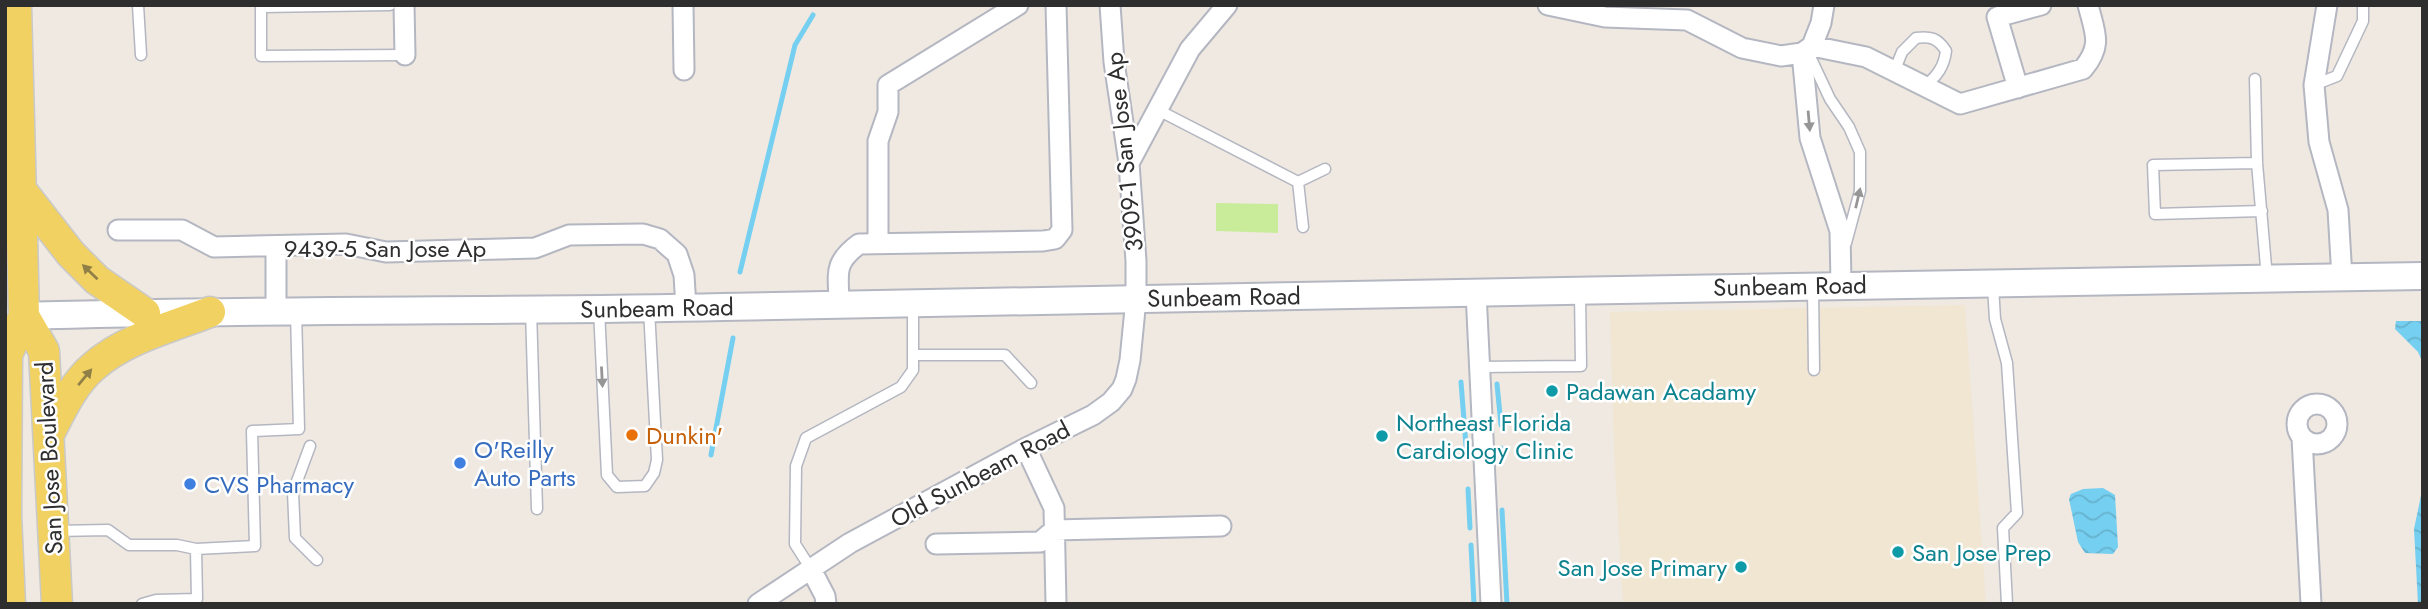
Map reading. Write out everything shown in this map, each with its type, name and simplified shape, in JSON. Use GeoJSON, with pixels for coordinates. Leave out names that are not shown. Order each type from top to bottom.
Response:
{"type":"FeatureCollection","features":[{"type":"Feature","properties":{"kind":"main road","name":"San Jose Boulevard"},"geometry":{"type":"LineString","coordinates":[[9,604],[6,516],[7,355],[20,316],[21,190],[12,156],[11,44],[16,5]]}},
{"type":"Feature","properties":{"kind":"main road"},"geometry":{"type":"LineString","coordinates":[[21,190],[71,254],[97,280],[145,313]]}},
{"type":"Feature","properties":{"kind":"main road"},"geometry":{"type":"LineString","coordinates":[[48,434],[79,383],[93,367],[119,349],[210,312]]}},
{"type":"Feature","properties":{"kind":"main road","name":"San Jose Boulevard"},"geometry":{"type":"LineString","coordinates":[[20,316],[44,351],[57,604]]}},
{"type":"Feature","properties":{"kind":"street"},"geometry":{"type":"LineString","coordinates":[[404,5],[405,55]]}},
{"type":"Feature","properties":{"kind":"street"},"geometry":{"type":"LineString","coordinates":[[683,5],[684,70]]}},
{"type":"Feature","properties":{"kind":"street"},"geometry":{"type":"LineString","coordinates":[[878,243],[878,141],[888,112],[888,85],[1018,5]]}},
{"type":"Feature","properties":{"kind":"street"},"geometry":{"type":"LineString","coordinates":[[839,305],[838,268],[843,256],[859,244],[1043,241],[1055,239],[1062,230],[1056,5]]}},
{"type":"Feature","properties":{"kind":"street","name":"3909-1 San Jose Ap"},"geometry":{"type":"LineString","coordinates":[[1110,5],[1114,62],[1129,163],[1136,299]]}},
{"type":"Feature","properties":{"kind":"street"},"geometry":{"type":"LineString","coordinates":[[1129,163],[1190,49],[1227,5]]}},
{"type":"Feature","properties":{"kind":"street"},"geometry":{"type":"LineString","coordinates":[[1548,5],[1605,17],[1687,20],[1742,48],[1781,56],[1807,50],[1866,57],[1960,104],[2083,69],[2093,56],[2096,38],[2088,5]]}},
{"type":"Feature","properties":{"kind":"street"},"geometry":{"type":"LineString","coordinates":[[1825,5],[1821,23],[1807,50],[1810,138],[1840,231],[1841,274]]}},
{"type":"Feature","properties":{"kind":"street"},"geometry":{"type":"LineString","coordinates":[[2018,88],[1997,18],[2041,5]]}},
{"type":"Feature","properties":{"kind":"street"},"geometry":{"type":"LineString","coordinates":[[2327,5],[2314,85],[2319,142],[2338,210],[2342,278]]}},
{"type":"Feature","properties":{"kind":"street","name":"9439-5 San Jose Ap"},"geometry":{"type":"LineString","coordinates":[[118,230],[182,230],[214,247],[346,244],[386,252],[534,248],[569,234],[643,234],[660,239],[677,254],[684,275],[686,308]]}},
{"type":"Feature","properties":{"kind":"street"},"geometry":{"type":"LineString","coordinates":[[276,247],[286,311]]}},
{"type":"Feature","properties":{"kind":"street","name":"Sunbeam Road"},"geometry":{"type":"LineString","coordinates":[[20,316],[649,309],[1813,285],[1841,274],[1993,282],[2423,276]]}},
{"type":"Feature","properties":{"kind":"street"},"geometry":{"type":"LineString","coordinates":[[1476,292],[1491,604]]}},
{"type":"Feature","properties":{"kind":"street","name":"Old Sunbeam Road"},"geometry":{"type":"LineString","coordinates":[[758,604],[850,543],[1093,415],[1111,402],[1122,389],[1126,379],[1136,299]]}},
{"type":"Feature","properties":{"kind":"street"},"geometry":{"type":"LineString","coordinates":[[2302,438],[2311,604]]}},
{"type":"Feature","properties":{"kind":"street"},"geometry":{"type":"LineString","coordinates":[[1026,448],[1054,508],[1056,604]]}},
{"type":"Feature","properties":{"kind":"street"},"geometry":{"type":"LineString","coordinates":[[936,544],[1040,542],[1054,530],[1221,526]]}},
{"type":"Feature","properties":{"kind":"street"},"geometry":{"type":"LineString","coordinates":[[811,569],[825,596],[826,604]]}},
{"type":"Feature","properties":{"kind":"lane"},"geometry":{"type":"LineString","coordinates":[[138,5],[141,55]]}},
{"type":"Feature","properties":{"kind":"lane"},"geometry":{"type":"LineString","coordinates":[[390,5],[261,7],[261,56],[405,55]]}},
{"type":"Feature","properties":{"kind":"lane"},"geometry":{"type":"LineString","coordinates":[[2314,85],[2337,76],[2363,21],[2363,5]]}},
{"type":"Feature","properties":{"kind":"lane"},"geometry":{"type":"LineString","coordinates":[[1895,72],[1902,52],[1916,38],[1929,36],[1940,42],[1946,51],[1937,77],[1924,86]]}},
{"type":"Feature","properties":{"kind":"lane"},"geometry":{"type":"LineString","coordinates":[[1807,50],[1830,99],[1849,127],[1860,152],[1860,191],[1841,274]]}},
{"type":"Feature","properties":{"kind":"lane"},"geometry":{"type":"LineString","coordinates":[[2255,79],[2257,163],[2267,279]]}},
{"type":"Feature","properties":{"kind":"lane"},"geometry":{"type":"LineString","coordinates":[[1158,110],[1298,182]]}},
{"type":"Feature","properties":{"kind":"lane"},"geometry":{"type":"LineString","coordinates":[[2257,163],[2152,165],[2155,214],[2262,211]]}},
{"type":"Feature","properties":{"kind":"lane"},"geometry":{"type":"LineString","coordinates":[[1298,182],[1325,169]]}},
{"type":"Feature","properties":{"kind":"lane"},"geometry":{"type":"LineString","coordinates":[[1298,182],[1303,227]]}},
{"type":"Feature","properties":{"kind":"lane"},"geometry":{"type":"LineString","coordinates":[[1993,282],[1994,319],[2007,363],[2017,513],[2003,528],[2007,604]]}},
{"type":"Feature","properties":{"kind":"lane"},"geometry":{"type":"LineString","coordinates":[[1813,285],[1814,370]]}},
{"type":"Feature","properties":{"kind":"lane"},"geometry":{"type":"LineString","coordinates":[[1480,367],[1581,366],[1580,289]]}},
{"type":"Feature","properties":{"kind":"lane"},"geometry":{"type":"LineString","coordinates":[[811,569],[795,544],[796,466],[806,438],[901,387],[913,370],[913,304]]}},
{"type":"Feature","properties":{"kind":"lane"},"geometry":{"type":"LineString","coordinates":[[531,309],[537,509]]}},
{"type":"Feature","properties":{"kind":"lane"},"geometry":{"type":"LineString","coordinates":[[599,309],[607,475],[617,487],[645,486],[654,473],[657,460],[649,309]]}},
{"type":"Feature","properties":{"kind":"lane"},"geometry":{"type":"LineString","coordinates":[[53,531],[108,530],[129,545],[177,545],[196,549],[255,546],[252,431],[299,429],[286,311]]}},
{"type":"Feature","properties":{"kind":"lane"},"geometry":{"type":"LineString","coordinates":[[913,355],[1005,355],[1031,383]]}},
{"type":"Feature","properties":{"kind":"lane"},"geometry":{"type":"LineString","coordinates":[[310,446],[293,492],[295,538],[317,560]]}},
{"type":"Feature","properties":{"kind":"lane"},"geometry":{"type":"LineString","coordinates":[[142,604],[197,599],[196,549]]}},
{"type":"Feature","properties":{"kind":"shaded area"},"geometry":{"type":"Polygon","coordinates":[[[1965,305],[1986,604],[1623,604],[1614,450],[1610,312],[1965,305]]]}},
{"type":"Feature","properties":{"kind":"green space"},"geometry":{"type":"Polygon","coordinates":[[[1216,203],[1278,204],[1278,233],[1216,231],[1216,203]]]}},
{"type":"Feature","properties":{"kind":"water"},"geometry":{"type":"Polygon","coordinates":[[[2396,321],[2423,321],[2423,363],[2418,352],[2395,329],[2396,321]]]}},
{"type":"Feature","properties":{"kind":"water"},"geometry":{"type":"Polygon","coordinates":[[[2423,486],[2423,604],[2418,604],[2414,529],[2423,486]]]}},
{"type":"Feature","properties":{"kind":"water"},"geometry":{"type":"Polygon","coordinates":[[[2103,488],[2115,495],[2118,547],[2113,554],[2085,553],[2078,542],[2069,499],[2071,494],[2083,489],[2103,488]]]}},
{"type":"Feature","properties":{"kind":"waterway"},"geometry":{"type":"LineString","coordinates":[[740,272],[795,45],[813,15]]}},
{"type":"Feature","properties":{"kind":"waterway"},"geometry":{"type":"LineString","coordinates":[[711,455],[733,338]]}},
{"type":"Feature","properties":{"kind":"waterway"},"geometry":{"type":"LineString","coordinates":[[1461,382],[1466,446]]}},
{"type":"Feature","properties":{"kind":"waterway"},"geometry":{"type":"LineString","coordinates":[[1497,384],[1501,425]]}},
{"type":"Feature","properties":{"kind":"waterway"},"geometry":{"type":"LineString","coordinates":[[1501,448],[1502,459]]}},
{"type":"Feature","properties":{"kind":"waterway"},"geometry":{"type":"LineString","coordinates":[[1468,489],[1470,528]]}},
{"type":"Feature","properties":{"kind":"waterway"},"geometry":{"type":"LineString","coordinates":[[1502,510],[1507,604]]}},
{"type":"Feature","properties":{"kind":"waterway"},"geometry":{"type":"LineString","coordinates":[[1471,545],[1474,604]]}},
{"type":"Feature","properties":{"kind":"place","name":"Padawan Acadamy"},"geometry":{"type":"Point","coordinates":[1552,391]}},
{"type":"Feature","properties":{"kind":"place","name":"Dunkin'"},"geometry":{"type":"Point","coordinates":[632,435]}},
{"type":"Feature","properties":{"kind":"place","name":"Northeast Florida Cardiology Clinic"},"geometry":{"type":"Point","coordinates":[1382,436]}},
{"type":"Feature","properties":{"kind":"place","name":"O'Reilly Auto Parts"},"geometry":{"type":"Point","coordinates":[460,463]}},
{"type":"Feature","properties":{"kind":"place","name":"CVS Pharmacy"},"geometry":{"type":"Point","coordinates":[190,484]}},
{"type":"Feature","properties":{"kind":"place","name":"San Jose Prep"},"geometry":{"type":"Point","coordinates":[1898,552]}},
{"type":"Feature","properties":{"kind":"place","name":"San Jose Primary"},"geometry":{"type":"Point","coordinates":[1741,567]}}]}
